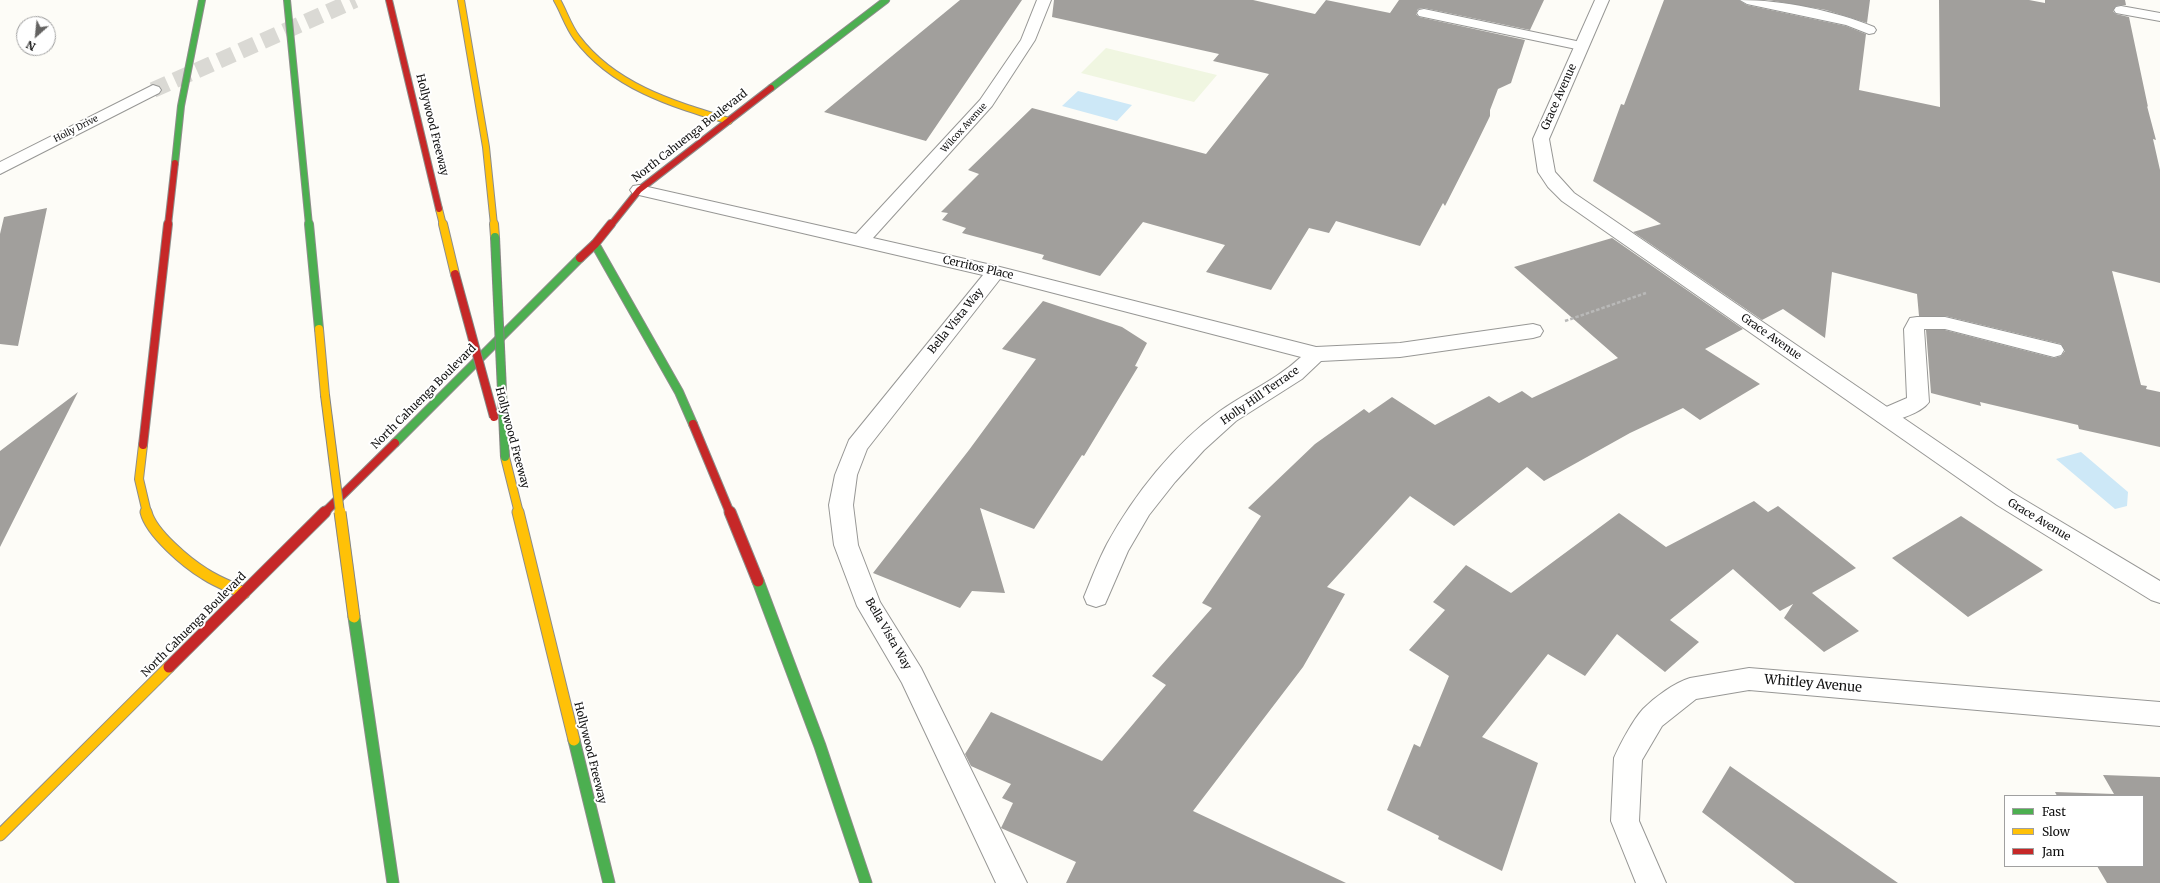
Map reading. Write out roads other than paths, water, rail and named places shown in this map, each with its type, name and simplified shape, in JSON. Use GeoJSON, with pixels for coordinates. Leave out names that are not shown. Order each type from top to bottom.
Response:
{"type":"FeatureCollection","features":[{"type":"Feature","properties":{"kind":"main road"},"geometry":{"type":"LineString","coordinates":[[202,0],[181,106],[139,478],[148,520],[173,549],[205,574],[244,593]]}},
{"type":"Feature","properties":{"kind":"main road"},"geometry":{"type":"LineString","coordinates":[[287,0],[325,395],[354,617],[393,883]]}},
{"type":"Feature","properties":{"kind":"main road","name":"Hollywood Freeway"},"geometry":{"type":"LineString","coordinates":[[389,0],[455,274],[505,457],[609,883]]}},
{"type":"Feature","properties":{"kind":"main road"},"geometry":{"type":"LineString","coordinates":[[461,0],[486,146],[495,237],[505,457]]}},
{"type":"Feature","properties":{"kind":"main road"},"geometry":{"type":"LineString","coordinates":[[558,0],[576,37],[595,60],[614,77],[636,90],[729,121]]}},
{"type":"Feature","properties":{"kind":"main road","name":"North Cahuenga Boulevard"},"geometry":{"type":"LineString","coordinates":[[0,835],[595,244],[639,190],[886,0]]}},
{"type":"Feature","properties":{"kind":"main road"},"geometry":{"type":"LineString","coordinates":[[595,244],[679,392],[745,547],[820,746],[866,883]]}},
{"type":"Feature","properties":{"kind":"street","name":"Wilcox Avenue"},"geometry":{"type":"LineString","coordinates":[[860,241],[986,104],[1028,40],[1044,0]]}},
{"type":"Feature","properties":{"kind":"street","name":"Grace Avenue"},"geometry":{"type":"LineString","coordinates":[[1602,0],[1541,139],[1542,163],[1549,179],[1568,197],[2005,499],[2160,593]]}},
{"type":"Feature","properties":{"kind":"street"},"geometry":{"type":"LineString","coordinates":[[1747,0],[1850,22],[1869,30]]}},
{"type":"Feature","properties":{"kind":"street"},"geometry":{"type":"LineString","coordinates":[[2121,10],[2160,17]]}},
{"type":"Feature","properties":{"kind":"street"},"geometry":{"type":"LineString","coordinates":[[1424,13],[1581,46]]}},
{"type":"Feature","properties":{"kind":"street","name":"Holly Drive"},"geometry":{"type":"LineString","coordinates":[[0,169],[36,149],[153,90]]}},
{"type":"Feature","properties":{"kind":"street","name":"Cerritos Place"},"geometry":{"type":"LineString","coordinates":[[639,190],[996,272],[1316,354]]}},
{"type":"Feature","properties":{"kind":"street","name":"Bella Vista Way"},"geometry":{"type":"LineString","coordinates":[[996,272],[857,446],[846,475],[841,505],[846,545],[869,606],[912,676],[1001,864],[1012,883]]}},
{"type":"Feature","properties":{"kind":"street"},"geometry":{"type":"LineString","coordinates":[[1884,416],[1918,402],[1914,329],[1917,323],[1945,323],[2054,350]]}},
{"type":"Feature","properties":{"kind":"street"},"geometry":{"type":"LineString","coordinates":[[1316,354],[1400,350],[1533,331]]}},
{"type":"Feature","properties":{"kind":"street","name":"Holly Hill Terrace"},"geometry":{"type":"LineString","coordinates":[[1096,597],[1117,549],[1141,509],[1196,444],[1228,416],[1294,374],[1316,354]]}},
{"type":"Feature","properties":{"kind":"street","name":"Whitley Avenue"},"geometry":{"type":"LineString","coordinates":[[1651,883],[1625,821],[1628,758],[1652,718],[1690,689],[1749,679],[2160,714]]}},
{"type":"Feature","properties":{"kind":"water"},"geometry":{"type":"Polygon","coordinates":[[[1078,91],[1132,105],[1117,121],[1062,106],[1078,91]]]}},
{"type":"Feature","properties":{"kind":"water"},"geometry":{"type":"Polygon","coordinates":[[[2081,452],[2128,492],[2127,506],[2115,509],[2056,459],[2081,452]]]}},
{"type":"Feature","properties":{"kind":"tunnel"},"geometry":{"type":"LineString","coordinates":[[153,90],[355,0]]}}]}
